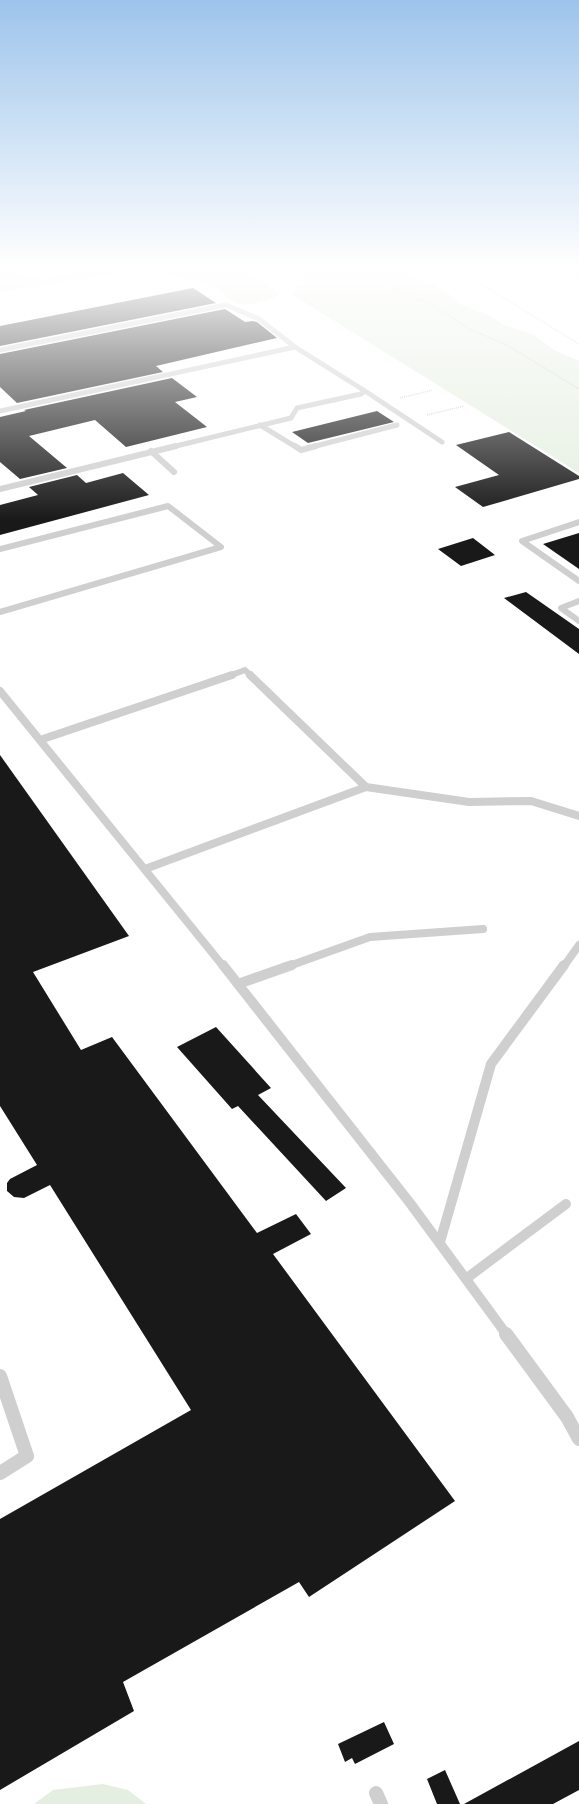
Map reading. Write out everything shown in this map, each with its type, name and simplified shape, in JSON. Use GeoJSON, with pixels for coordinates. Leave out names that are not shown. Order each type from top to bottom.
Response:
{"type":"FeatureCollection","features":[{"type":"Feature","properties":{"kind":"lane"},"geometry":{"type":"LineString","coordinates":[[0,411],[276,351]]}},
{"type":"Feature","properties":{"kind":"lane"},"geometry":{"type":"LineString","coordinates":[[302,351],[442,442]]}},
{"type":"Feature","properties":{"kind":"lane"},"geometry":{"type":"LineString","coordinates":[[0,482],[2,489],[151,451],[291,418],[297,408],[365,392]]}},
{"type":"Feature","properties":{"kind":"lane"},"geometry":{"type":"LineString","coordinates":[[260,425],[301,450],[397,425]]}},
{"type":"Feature","properties":{"kind":"lane"},"geometry":{"type":"LineString","coordinates":[[151,451],[174,472]]}},
{"type":"Feature","properties":{"kind":"lane"},"geometry":{"type":"LineString","coordinates":[[0,549],[168,506],[221,547],[0,612]]}},
{"type":"Feature","properties":{"kind":"lane"},"geometry":{"type":"LineString","coordinates":[[579,522],[522,541],[579,582]]}},
{"type":"Feature","properties":{"kind":"lane"},"geometry":{"type":"LineString","coordinates":[[579,601],[561,608],[579,620]]}},
{"type":"Feature","properties":{"kind":"lane"},"geometry":{"type":"LineString","coordinates":[[40,740],[245,670],[366,787]]}},
{"type":"Feature","properties":{"kind":"lane"},"geometry":{"type":"LineString","coordinates":[[0,691],[238,984],[440,1242],[567,1417],[579,1439]]}},
{"type":"Feature","properties":{"kind":"lane"},"geometry":{"type":"LineString","coordinates":[[145,869],[366,787],[469,802],[531,801],[579,816]]}},
{"type":"Feature","properties":{"kind":"lane"},"geometry":{"type":"LineString","coordinates":[[238,984],[370,938],[483,929]]}},
{"type":"Feature","properties":{"kind":"lane"},"geometry":{"type":"LineString","coordinates":[[440,1242],[491,1064],[579,945]]}},
{"type":"Feature","properties":{"kind":"lane"},"geometry":{"type":"LineString","coordinates":[[466,1278],[566,1204]]}},
{"type":"Feature","properties":{"kind":"lane"},"geometry":{"type":"LineString","coordinates":[[0,1376],[27,1456],[0,1472]]}},
{"type":"Feature","properties":{"kind":"path"},"geometry":{"type":"LineString","coordinates":[[516,351],[579,389]]}},
{"type":"Feature","properties":{"kind":"path"},"geometry":{"type":"LineString","coordinates":[[381,402],[433,390]]}},
{"type":"Feature","properties":{"kind":"path"},"geometry":{"type":"LineString","coordinates":[[408,420],[464,406]]}},
{"type":"Feature","properties":{"kind":"green space"},"geometry":{"type":"Polygon","coordinates":[[[383,351],[557,351],[579,361],[579,473],[383,351]]]}},
{"type":"Feature","properties":{"kind":"green space"},"geometry":{"type":"Polygon","coordinates":[[[103,1784],[128,1790],[146,1804],[34,1804],[53,1790],[103,1784]]]}},
{"type":"Feature","properties":{"kind":"building"},"geometry":{"type":"Polygon","coordinates":[[[14,351],[220,351],[156,366],[163,372],[17,403],[0,387],[0,354],[14,351]]]}},
{"type":"Feature","properties":{"kind":"building"},"geometry":{"type":"Polygon","coordinates":[[[172,378],[197,397],[175,402],[207,427],[126,447],[95,420],[29,436],[67,468],[20,479],[0,462],[0,417],[26,411],[24,410],[172,378]]]}},
{"type":"Feature","properties":{"kind":"building"},"geometry":{"type":"Polygon","coordinates":[[[377,411],[394,422],[308,443],[292,432],[377,411]]]}},
{"type":"Feature","properties":{"kind":"building"},"geometry":{"type":"Polygon","coordinates":[[[509,432],[579,476],[579,479],[483,507],[455,487],[499,475],[456,445],[509,432]]]}},
{"type":"Feature","properties":{"kind":"building"},"geometry":{"type":"Polygon","coordinates":[[[123,473],[149,495],[0,535],[0,505],[38,495],[29,487],[77,475],[86,483],[123,473]]]}},
{"type":"Feature","properties":{"kind":"building"},"geometry":{"type":"Polygon","coordinates":[[[579,533],[579,569],[543,544],[579,533]]]}},
{"type":"Feature","properties":{"kind":"building"},"geometry":{"type":"Polygon","coordinates":[[[473,538],[495,555],[461,566],[438,549],[473,538]]]}},
{"type":"Feature","properties":{"kind":"building"},"geometry":{"type":"Polygon","coordinates":[[[526,592],[579,629],[579,654],[504,598],[526,592]]]}},
{"type":"Feature","properties":{"kind":"building"},"geometry":{"type":"Polygon","coordinates":[[[0,755],[129,936],[33,972],[81,1050],[112,1037],[257,1233],[296,1214],[311,1234],[273,1254],[455,1501],[309,1597],[299,1582],[123,1682],[134,1711],[0,1790],[0,1519],[191,1410],[50,1185],[24,1198],[14,1197],[7,1191],[7,1183],[10,1179],[37,1165],[0,1106],[0,755]]]}},
{"type":"Feature","properties":{"kind":"building"},"geometry":{"type":"Polygon","coordinates":[[[216,1027],[271,1088],[258,1095],[346,1188],[326,1201],[238,1106],[232,1109],[177,1047],[216,1027]]]}},
{"type":"Feature","properties":{"kind":"building"},"geometry":{"type":"Polygon","coordinates":[[[384,1722],[394,1744],[355,1764],[352,1758],[345,1762],[338,1744],[384,1722]]]}},
{"type":"Feature","properties":{"kind":"building"},"geometry":{"type":"Polygon","coordinates":[[[579,1741],[579,1790],[553,1804],[464,1804],[579,1741]]]}},
{"type":"Feature","properties":{"kind":"building"},"geometry":{"type":"Polygon","coordinates":[[[445,1770],[460,1804],[437,1804],[427,1779],[445,1770]]]}}]}
